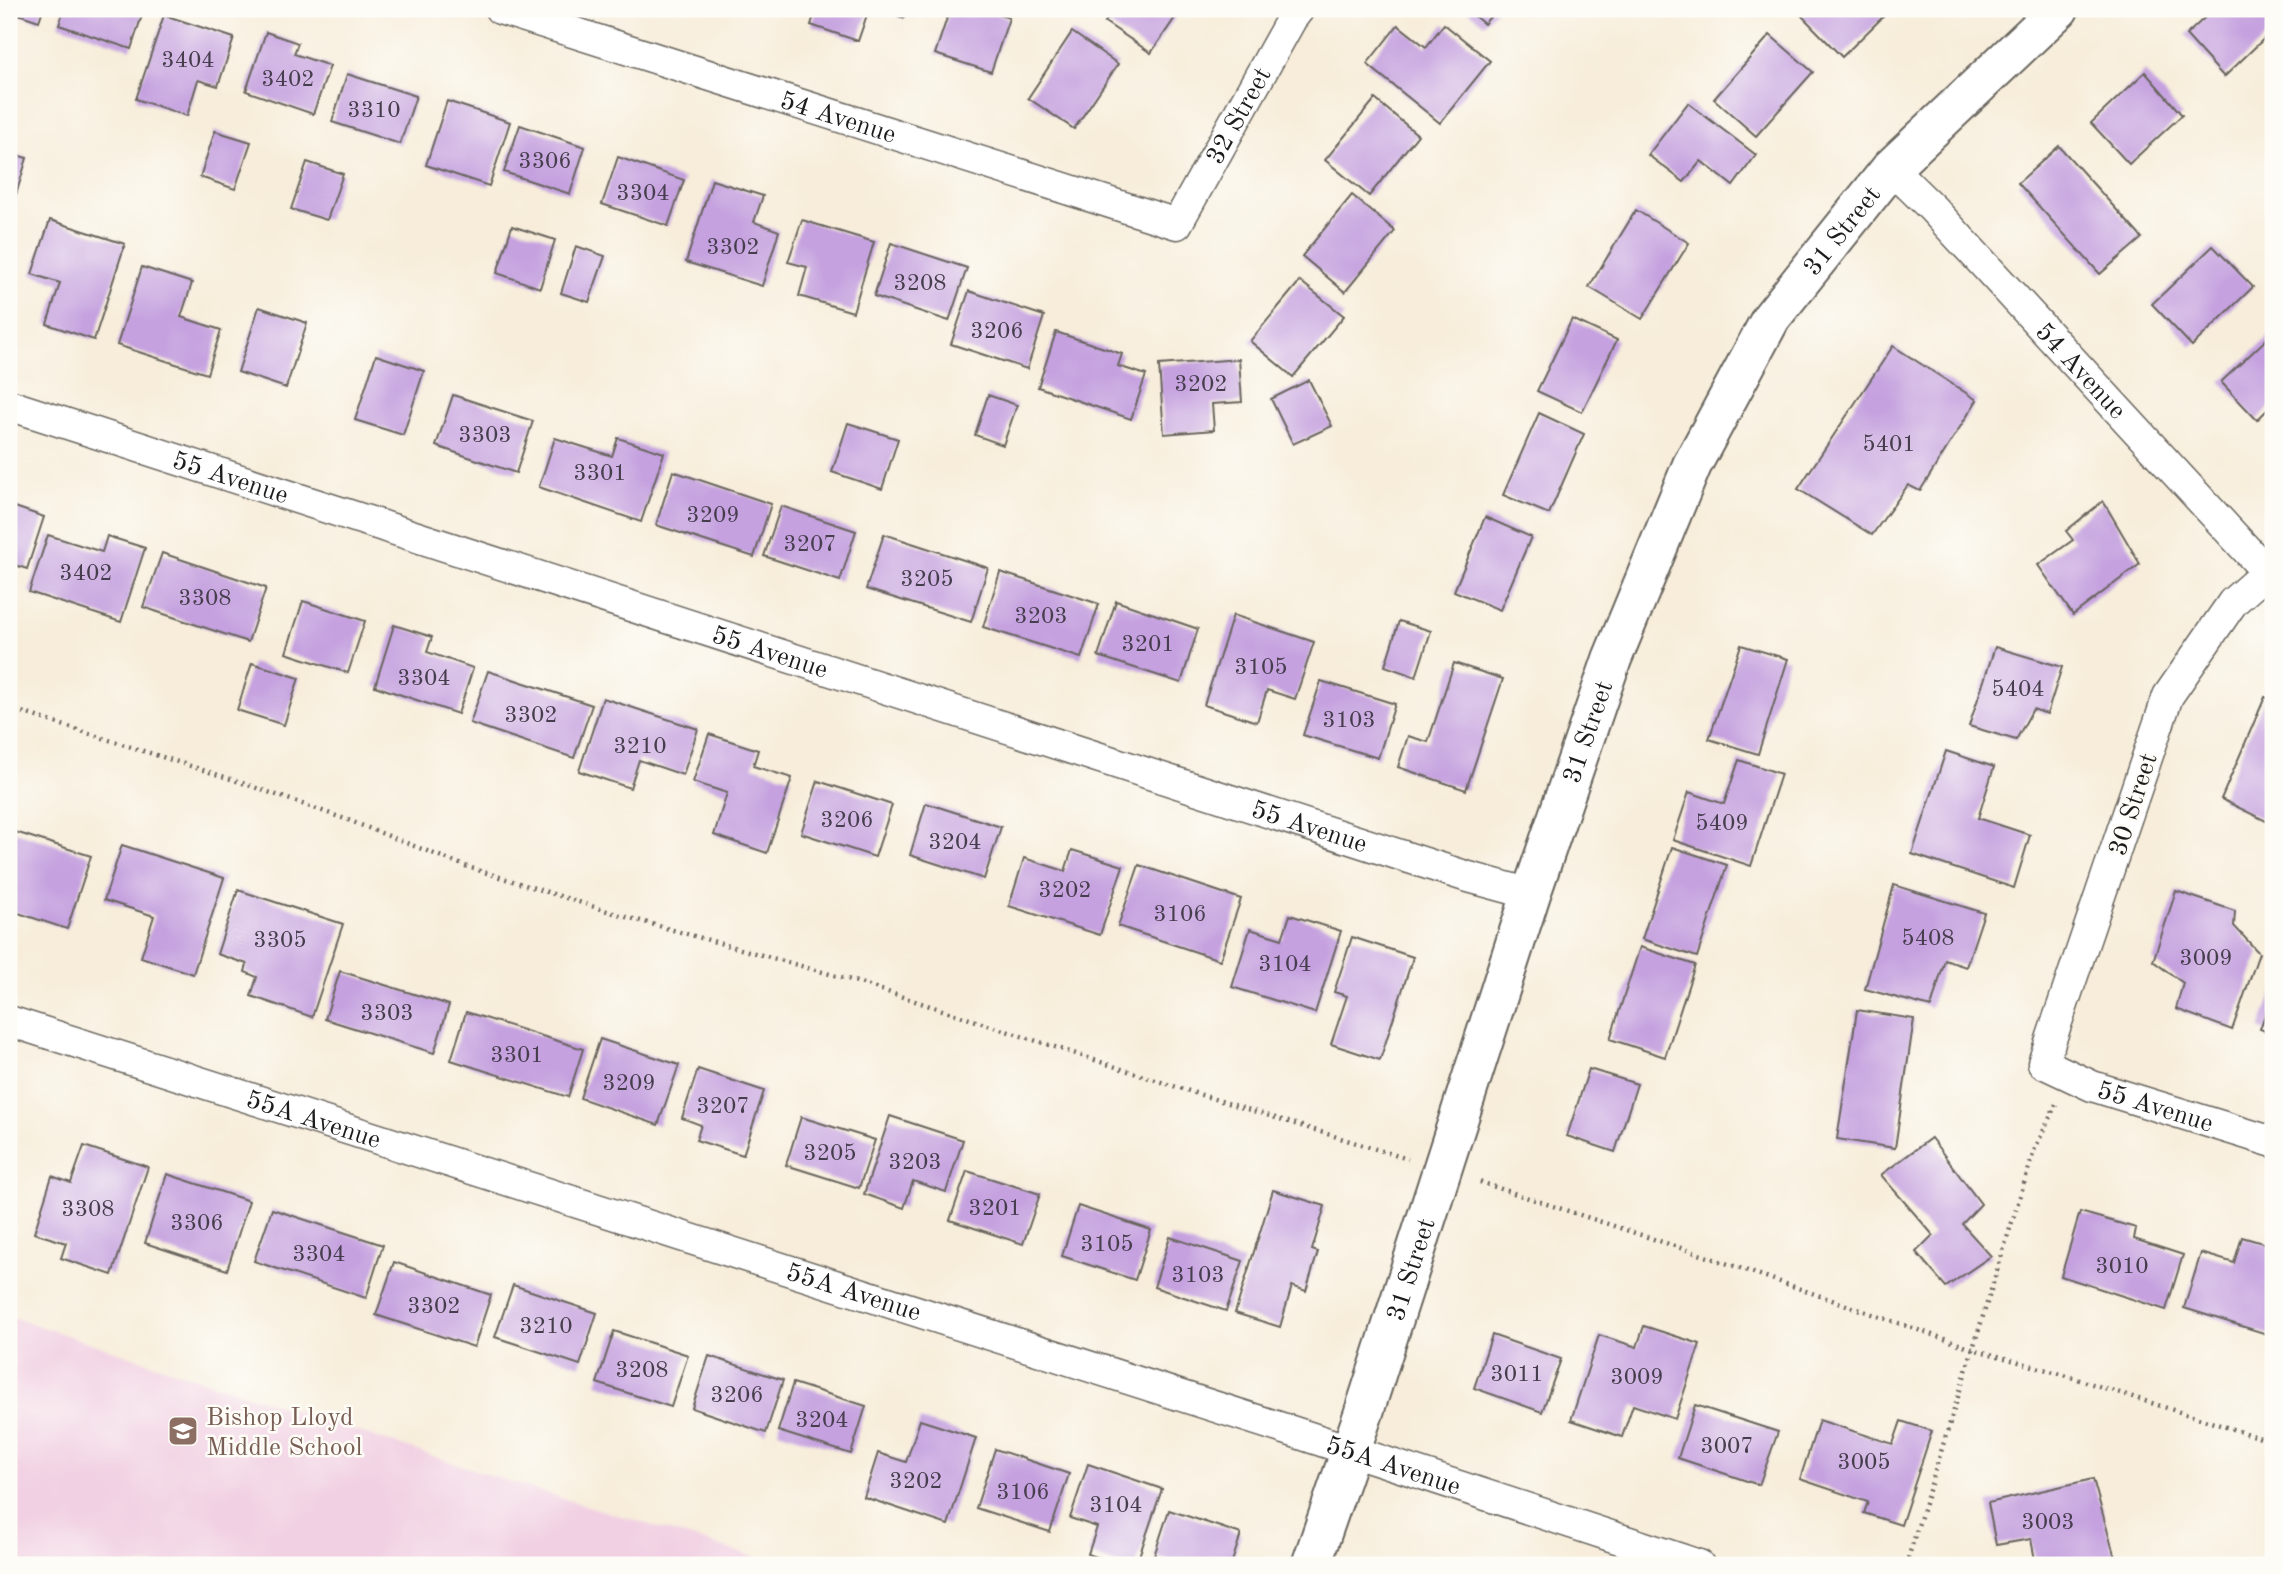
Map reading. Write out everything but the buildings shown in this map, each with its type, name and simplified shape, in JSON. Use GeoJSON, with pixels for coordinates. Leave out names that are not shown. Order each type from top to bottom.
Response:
{"type":"FeatureCollection","features":[{"type":"Feature","properties":{"kind":"street","name":"54 Avenue"},"geometry":{"type":"LineString","coordinates":[[500,9],[1177,224]]}},
{"type":"Feature","properties":{"kind":"street","name":"32 Street"},"geometry":{"type":"LineString","coordinates":[[1177,224],[1299,9]]}},
{"type":"Feature","properties":{"kind":"street","name":"31 Street"},"geometry":{"type":"LineString","coordinates":[[1311,1565],[1351,1450],[1531,894],[1612,659],[1692,465],[1771,318],[1891,167],[2059,9]]}},
{"type":"Feature","properties":{"kind":"street","name":"54 Avenue"},"geometry":{"type":"LineString","coordinates":[[1891,167],[2270,573]]}},
{"type":"Feature","properties":{"kind":"street","name":"55 Avenue"},"geometry":{"type":"LineString","coordinates":[[9,405],[1465,876],[1531,894]]}},
{"type":"Feature","properties":{"kind":"street","name":"30 Street"},"geometry":{"type":"LineString","coordinates":[[2056,1069],[2168,696],[2233,603],[2270,573]]}},
{"type":"Feature","properties":{"kind":"street","name":"55A Avenue"},"geometry":{"type":"LineString","coordinates":[[9,1021],[1351,1450],[1699,1565]]}},
{"type":"Feature","properties":{"kind":"street","name":"55 Avenue"},"geometry":{"type":"LineString","coordinates":[[2056,1069],[2092,1086],[2273,1142]]}},
{"type":"Feature","properties":{"kind":"path"},"geometry":{"type":"LineString","coordinates":[[9,708],[252,786],[465,866],[623,916],[851,979],[1195,1093],[1407,1159]]}},
{"type":"Feature","properties":{"kind":"path"},"geometry":{"type":"LineString","coordinates":[[1906,1565],[2034,1152],[2056,1069]]}},
{"type":"Feature","properties":{"kind":"path"},"geometry":{"type":"LineString","coordinates":[[1481,1182],[1973,1349],[2061,1374],[2273,1443]]}},
{"type":"Feature","properties":{"kind":"shaded area","name":"Bishop Lloyd Middle School"},"geometry":{"type":"Polygon","coordinates":[[[9,1316],[535,1490],[781,1565],[9,1565],[9,1316]]]}},
{"type":"Feature","properties":{"kind":"place","name":"Bishop Lloyd Middle School"},"geometry":{"type":"Point","coordinates":[183,1431]}}]}
